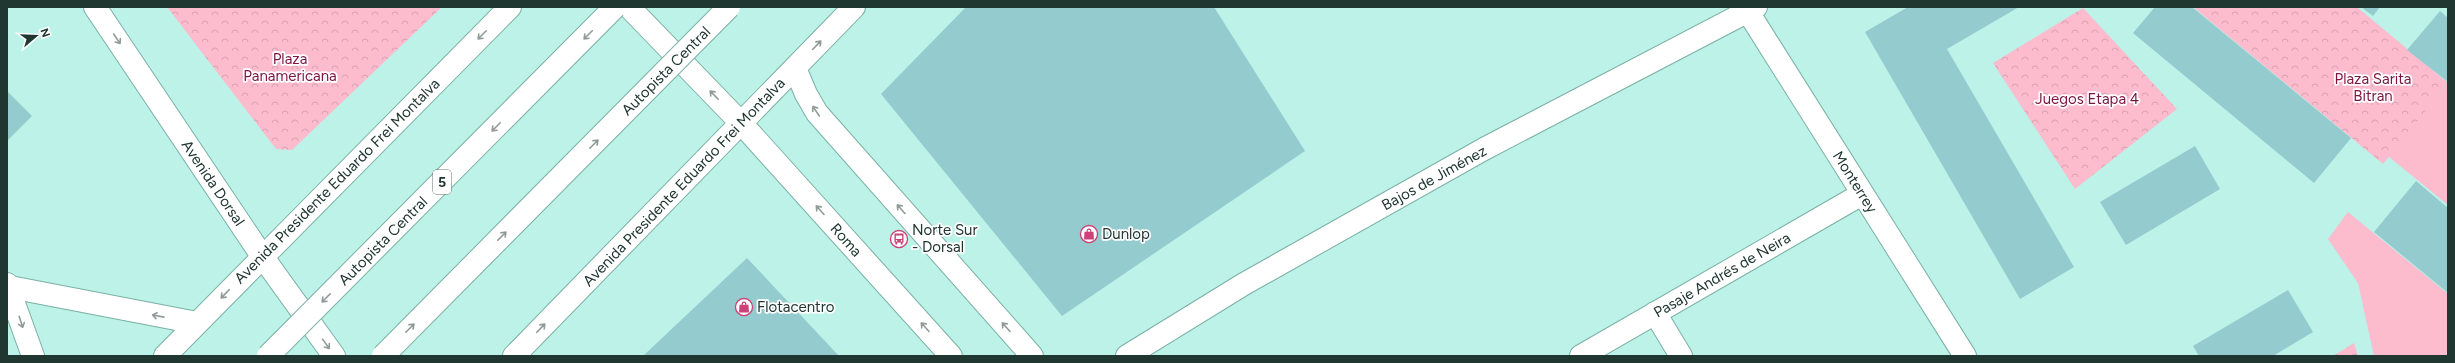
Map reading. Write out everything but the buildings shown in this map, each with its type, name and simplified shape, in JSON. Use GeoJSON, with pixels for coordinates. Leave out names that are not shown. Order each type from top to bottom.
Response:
{"type":"FeatureCollection","features":[{"type":"Feature","properties":{"kind":"main road","name":"Avenida Dorsal"},"geometry":{"type":"LineString","coordinates":[[95,7],[262,256],[334,356]]}},
{"type":"Feature","properties":{"kind":"main road","name":"Avenida Presidente Eduardo Frei Montalva"},"geometry":{"type":"LineString","coordinates":[[165,356],[262,256],[510,7]]}},
{"type":"Feature","properties":{"kind":"main road","name":"Autopista Central"},"geometry":{"type":"LineString","coordinates":[[268,356],[615,7]]}},
{"type":"Feature","properties":{"kind":"main road"},"geometry":{"type":"LineString","coordinates":[[629,7],[741,123]]}},
{"type":"Feature","properties":{"kind":"main road","name":"Autopista Central"},"geometry":{"type":"LineString","coordinates":[[383,356],[729,7]]}},
{"type":"Feature","properties":{"kind":"main road","name":"Avenida Presidente Eduardo Frei Montalva"},"geometry":{"type":"LineString","coordinates":[[514,356],[854,7]]}},
{"type":"Feature","properties":{"kind":"main road","name":"Monterrey"},"geometry":{"type":"LineString","coordinates":[[1749,9],[1862,194],[1964,356]]}},
{"type":"Feature","properties":{"kind":"main road","name":"Bajos de Jiménez"},"geometry":{"type":"LineString","coordinates":[[1127,356],[1244,284],[1484,149],[1749,9]]}},
{"type":"Feature","properties":{"kind":"main road"},"geometry":{"type":"LineString","coordinates":[[795,68],[806,94],[817,113],[1032,356]]}},
{"type":"Feature","properties":{"kind":"main road","name":"Roma"},"geometry":{"type":"LineString","coordinates":[[741,123],[952,356]]}},
{"type":"Feature","properties":{"kind":"main road","name":"Pasaje Andrés de Neira"},"geometry":{"type":"LineString","coordinates":[[1581,356],[1862,194]]}},
{"type":"Feature","properties":{"kind":"main road"},"geometry":{"type":"LineString","coordinates":[[8,286],[197,323]]}},
{"type":"Feature","properties":{"kind":"main road"},"geometry":{"type":"LineString","coordinates":[[8,286],[33,356]]}},
{"type":"Feature","properties":{"kind":"main road"},"geometry":{"type":"LineString","coordinates":[[1655,313],[1681,356]]}},
{"type":"Feature","properties":{"kind":"green space","name":"Plaza Panamericana"},"geometry":{"type":"Polygon","coordinates":[[[167,7],[442,7],[292,150],[276,149],[167,7]]]}},
{"type":"Feature","properties":{"kind":"green space","name":"Plaza Sarita Bitran"},"geometry":{"type":"Polygon","coordinates":[[[2193,7],[2357,7],[2448,83],[2383,164],[2193,7]]]}},
{"type":"Feature","properties":{"kind":"green space","name":"Juegos Etapa 4"},"geometry":{"type":"Polygon","coordinates":[[[2083,8],[2177,109],[2075,189],[1993,63],[2083,8]]]}},
{"type":"Feature","properties":{"kind":"green space"},"geometry":{"type":"Polygon","coordinates":[[[2448,83],[2448,205],[2388,156],[2448,83]]]}},
{"type":"Feature","properties":{"kind":"green space"},"geometry":{"type":"Polygon","coordinates":[[[2348,212],[2448,294],[2448,356],[2374,356],[2358,283],[2328,239],[2348,212]]]}},
{"type":"Feature","properties":{"kind":"green space"},"geometry":{"type":"Polygon","coordinates":[[[2354,343],[2358,356],[2333,356],[2354,343]]]}},
{"type":"Feature","properties":{"kind":"place","name":"Dunlop"},"geometry":{"type":"Point","coordinates":[1089,234]}},
{"type":"Feature","properties":{"kind":"place","name":"Norte Sur - Dorsal"},"geometry":{"type":"Point","coordinates":[899,239]}},
{"type":"Feature","properties":{"kind":"place","name":"Flotacentro"},"geometry":{"type":"Point","coordinates":[744,307]}}]}
